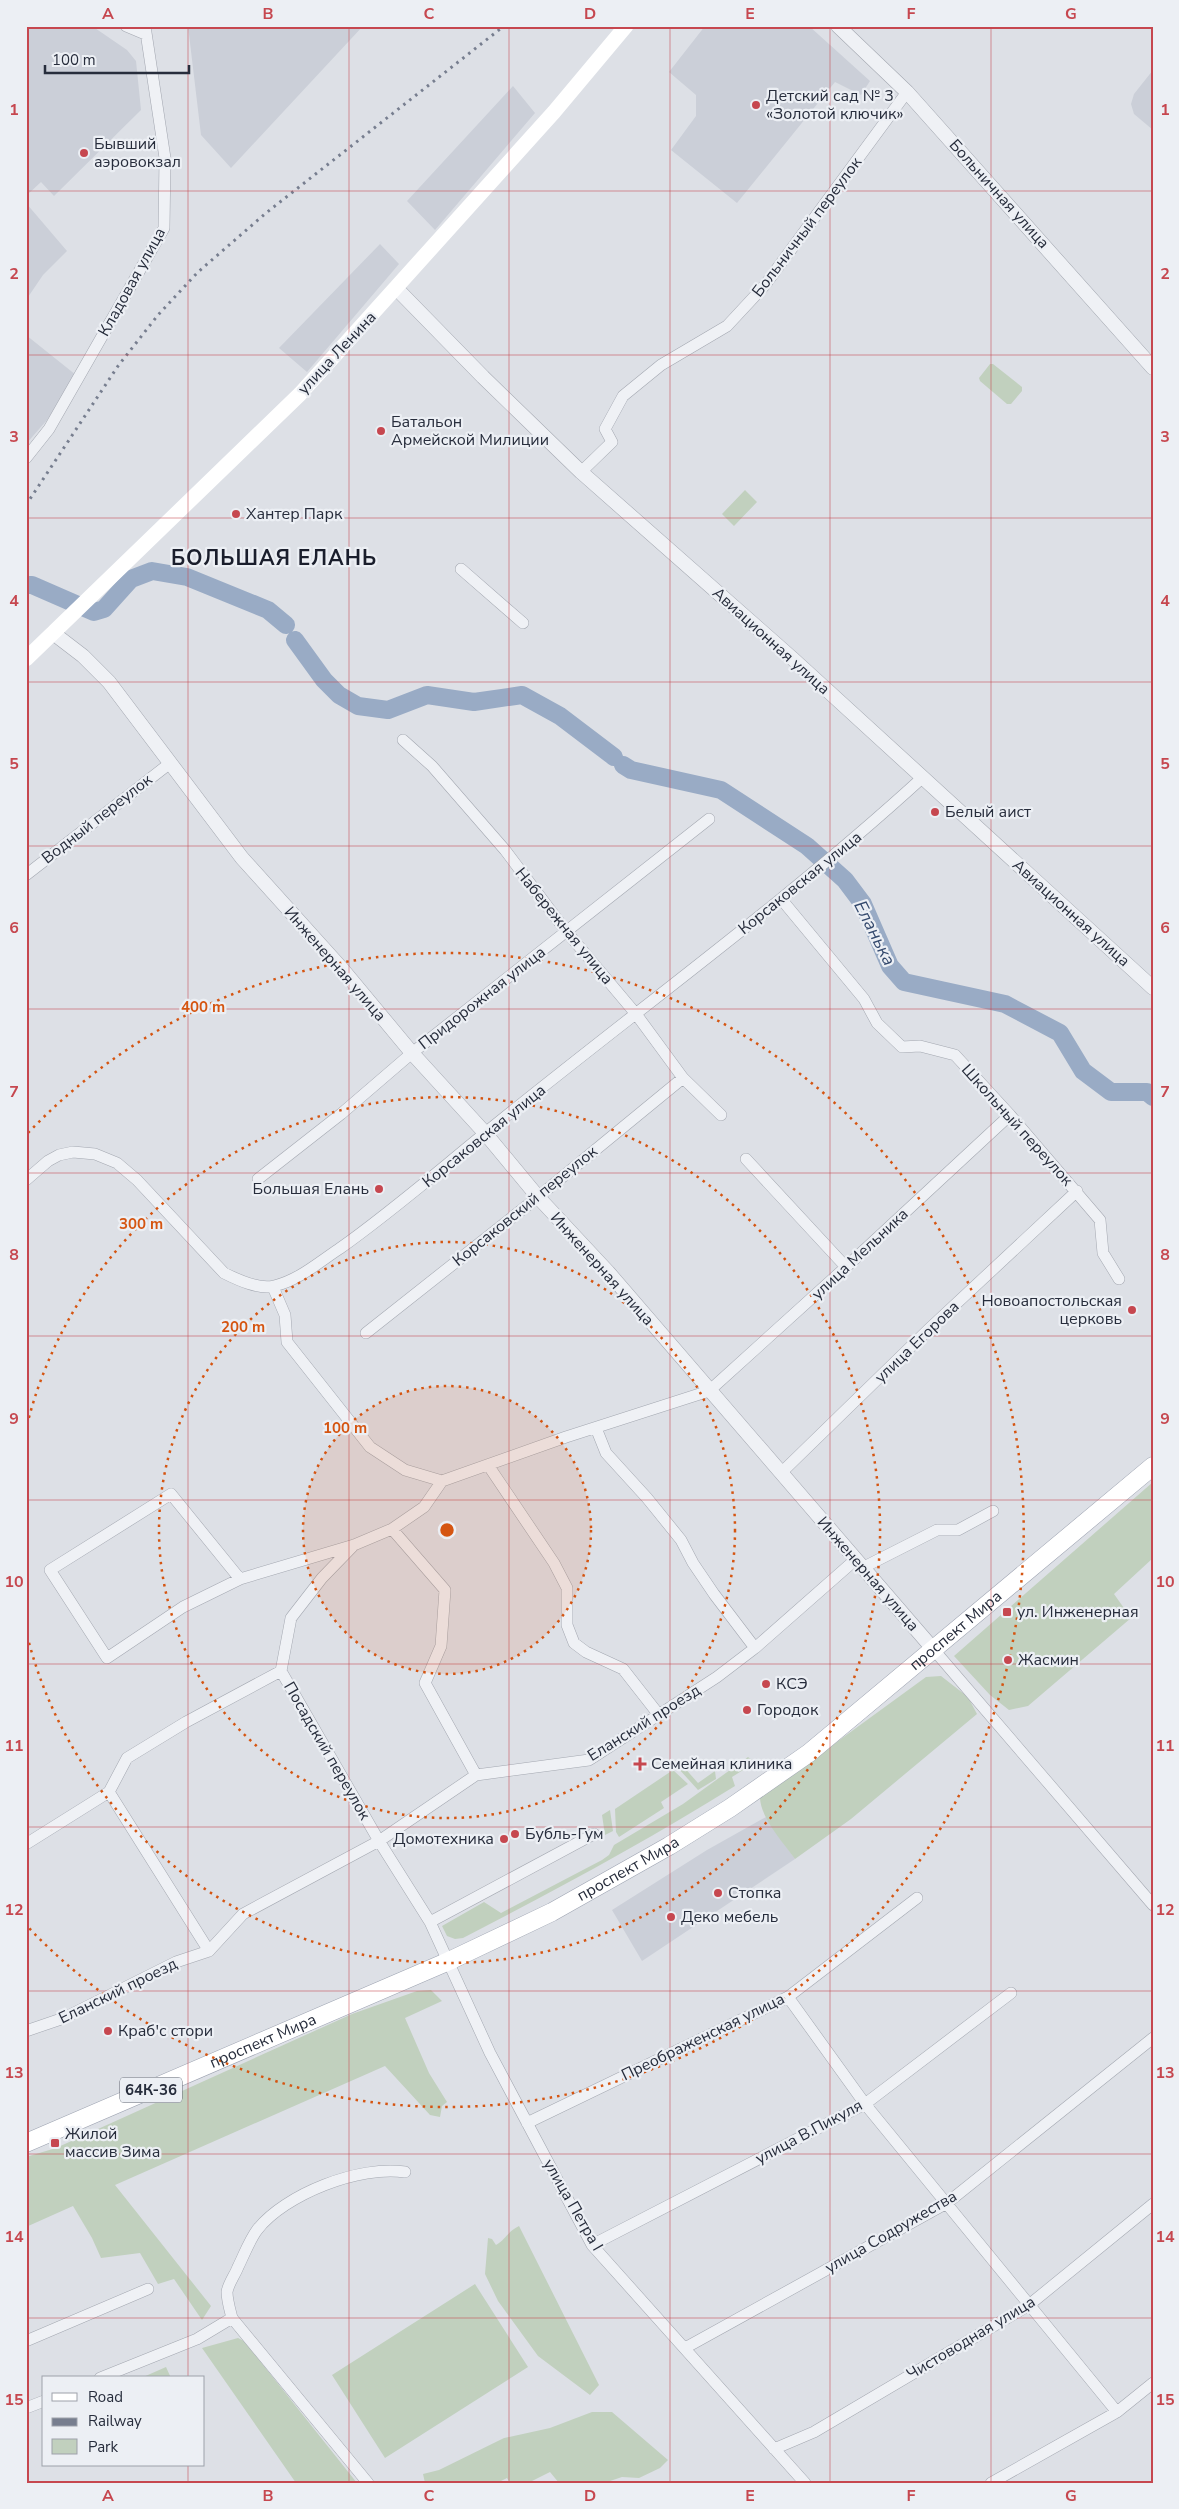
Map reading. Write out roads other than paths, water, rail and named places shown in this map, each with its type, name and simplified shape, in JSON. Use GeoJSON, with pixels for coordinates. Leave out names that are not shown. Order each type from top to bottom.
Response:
{"type":"FeatureCollection","features":[{"type":"Feature","properties":{"kind":"main road","name":"улица Ленина"},"geometry":{"type":"LineString","coordinates":[[26,659],[296,397],[554,112],[626,26]]}},
{"type":"Feature","properties":{"kind":"main road","name":"проспект Мира"},"geometry":{"type":"LineString","coordinates":[[26,2143],[449,1961],[552,1912],[669,1846],[730,1808],[809,1753],[1153,1466]]}},
{"type":"Feature","properties":{"kind":"street"},"geometry":{"type":"LineString","coordinates":[[126,26],[145,30]]}},
{"type":"Feature","properties":{"kind":"street","name":"Больничная улица"},"geometry":{"type":"LineString","coordinates":[[838,26],[907,92],[1153,368]]}},
{"type":"Feature","properties":{"kind":"street","name":"Кладовая улица"},"geometry":{"type":"LineString","coordinates":[[26,458],[49,429],[164,228],[165,158],[145,30]]}},
{"type":"Feature","properties":{"kind":"street","name":"Больничный переулок"},"geometry":{"type":"LineString","coordinates":[[581,472],[612,442],[605,429],[623,396],[661,365],[727,326],[766,285],[907,92]]}},
{"type":"Feature","properties":{"kind":"street","name":"Авиационная улица"},"geometry":{"type":"LineString","coordinates":[[396,288],[483,377],[581,472],[793,659],[1153,988]]}},
{"type":"Feature","properties":{"kind":"street"},"geometry":{"type":"LineString","coordinates":[[461,569],[523,623]]}},
{"type":"Feature","properties":{"kind":"street","name":"Инженерная улица"},"geometry":{"type":"LineString","coordinates":[[53,634],[83,656],[109,682],[169,764],[242,858],[343,970],[412,1053],[485,1133],[538,1197],[608,1272],[1153,1905]]}},
{"type":"Feature","properties":{"kind":"street","name":"Набережная улица"},"geometry":{"type":"LineString","coordinates":[[403,740],[432,766],[505,850],[566,931],[636,1014],[682,1078],[721,1116]]}},
{"type":"Feature","properties":{"kind":"street","name":"Водный переулок"},"geometry":{"type":"LineString","coordinates":[[26,875],[169,764]]}},
{"type":"Feature","properties":{"kind":"street","name":"Корсаковская улица"},"geometry":{"type":"LineString","coordinates":[[273,1287],[298,1277],[394,1210],[485,1133],[782,900],[793,888],[851,843],[922,778]]}},
{"type":"Feature","properties":{"kind":"street","name":"Придорожная улица"},"geometry":{"type":"LineString","coordinates":[[258,1179],[341,1114],[412,1053],[709,819]]}},
{"type":"Feature","properties":{"kind":"street","name":"Школьный переулок"},"geometry":{"type":"LineString","coordinates":[[782,900],[864,999],[877,1023],[902,1047],[920,1046],[955,1056],[1010,1115],[1100,1220],[1103,1253],[1119,1279]]}},
{"type":"Feature","properties":{"kind":"street","name":"Корсаковский переулок"},"geometry":{"type":"LineString","coordinates":[[366,1332],[538,1197],[682,1078]]}},
{"type":"Feature","properties":{"kind":"street","name":"улица Мельника"},"geometry":{"type":"LineString","coordinates":[[709,1391],[1010,1115]]}},
{"type":"Feature","properties":{"kind":"street"},"geometry":{"type":"LineString","coordinates":[[26,1180],[48,1161],[59,1156],[85,1152],[117,1163],[137,1180],[224,1273],[238,1280],[273,1287],[285,1315],[287,1342],[370,1447],[405,1470],[442,1481],[709,1391]]}},
{"type":"Feature","properties":{"kind":"street"},"geometry":{"type":"LineString","coordinates":[[746,1160],[846,1267]]}},
{"type":"Feature","properties":{"kind":"street","name":"улица Егорова"},"geometry":{"type":"LineString","coordinates":[[781,1473],[929,1329],[1077,1191]]}},
{"type":"Feature","properties":{"kind":"street"},"geometry":{"type":"LineString","coordinates":[[596,1428],[606,1454],[647,1498],[681,1540],[708,1587],[755,1648]]}},
{"type":"Feature","properties":{"kind":"street"},"geometry":{"type":"LineString","coordinates":[[488,1465],[554,1563],[567,1588],[567,1625],[574,1643],[586,1652],[623,1669],[659,1715]]}},
{"type":"Feature","properties":{"kind":"street","name":"Посадский переулок"},"geometry":{"type":"LineString","coordinates":[[240,1579],[171,1494],[50,1570],[107,1658],[183,1607],[240,1579],[354,1545],[392,1529],[424,1507],[442,1481]]}},
{"type":"Feature","properties":{"kind":"street"},"geometry":{"type":"LineString","coordinates":[[859,1563],[937,1530],[958,1530],[993,1511]]}},
{"type":"Feature","properties":{"kind":"street"},"geometry":{"type":"LineString","coordinates":[[392,1529],[445,1590],[441,1646],[425,1683],[476,1774]]}},
{"type":"Feature","properties":{"kind":"street","name":"Посадский переулок"},"geometry":{"type":"LineString","coordinates":[[354,1545],[322,1578],[291,1618],[281,1671],[379,1841],[430,1922],[449,1961]]}},
{"type":"Feature","properties":{"kind":"street","name":"Еланский проезд"},"geometry":{"type":"LineString","coordinates":[[26,2031],[64,2018],[176,1962],[209,1951],[243,1914],[379,1841],[476,1774],[589,1760],[717,1677],[859,1563]]}},
{"type":"Feature","properties":{"kind":"street"},"geometry":{"type":"LineString","coordinates":[[26,1844],[109,1792],[127,1758],[186,1722],[281,1671]]}},
{"type":"Feature","properties":{"kind":"street"},"geometry":{"type":"LineString","coordinates":[[109,1792],[209,1951]]}},
{"type":"Feature","properties":{"kind":"street"},"geometry":{"type":"LineString","coordinates":[[430,1922],[594,1834]]}},
{"type":"Feature","properties":{"kind":"street","name":"Преображенская улица"},"geometry":{"type":"LineString","coordinates":[[527,2122],[788,1997],[917,1898]]}},
{"type":"Feature","properties":{"kind":"street","name":"улица Петра I"},"geometry":{"type":"LineString","coordinates":[[449,1961],[490,2053],[592,2245],[804,2483]]}},
{"type":"Feature","properties":{"kind":"street","name":"улица В.Пикуля"},"geometry":{"type":"LineString","coordinates":[[592,2245],[865,2104],[1011,1993]]}},
{"type":"Feature","properties":{"kind":"street"},"geometry":{"type":"LineString","coordinates":[[788,1997],[865,2104],[1117,2412]]}},
{"type":"Feature","properties":{"kind":"street","name":"улица Содружества"},"geometry":{"type":"LineString","coordinates":[[685,2348],[947,2203],[1153,2038]]}},
{"type":"Feature","properties":{"kind":"street"},"geometry":{"type":"LineString","coordinates":[[368,2483],[232,2318],[227,2291],[248,2244],[270,2217],[291,2201],[330,2184],[388,2170],[405,2172]]}},
{"type":"Feature","properties":{"kind":"street","name":"Чистоводная улица"},"geometry":{"type":"LineString","coordinates":[[774,2449],[814,2432],[1029,2305],[1153,2204]]}},
{"type":"Feature","properties":{"kind":"street"},"geometry":{"type":"LineString","coordinates":[[26,2341],[148,2289]]}},
{"type":"Feature","properties":{"kind":"street"},"geometry":{"type":"LineString","coordinates":[[105,2376],[197,2339],[232,2318]]}},
{"type":"Feature","properties":{"kind":"street"},"geometry":{"type":"LineString","coordinates":[[991,2483],[1117,2412],[1153,2383]]}},
{"type":"Feature","properties":{"kind":"street"},"geometry":{"type":"LineString","coordinates":[[26,2408],[42,2402]]}},
{"type":"Feature","properties":{"kind":"waterway","name":"Еланька"},"geometry":{"type":"LineString","coordinates":[[26,585],[32,585],[94,612],[104,609],[131,579],[152,571],[187,577],[268,610],[286,625]]}},
{"type":"Feature","properties":{"kind":"waterway","name":"Еланька"},"geometry":{"type":"LineString","coordinates":[[295,640],[324,680],[339,695],[358,706],[388,710],[427,695],[474,702],[522,695],[560,716],[614,757]]}},
{"type":"Feature","properties":{"kind":"waterway","name":"Еланька"},"geometry":{"type":"LineString","coordinates":[[623,765],[631,770],[721,790],[807,846],[845,880],[863,904],[890,966],[904,982],[1005,1004],[1060,1033],[1083,1071],[1111,1092],[1147,1092],[1153,1097]]}},
{"type":"Feature","properties":{"kind":"railway"},"geometry":{"type":"LineString","coordinates":[[26,505],[118,366],[158,315],[198,272],[266,213],[504,26]]}},
{"type":"Feature","properties":{"kind":"place","name":"Детский сад № 3 «Золотой ключик»"},"geometry":{"type":"Point","coordinates":[756,105]}},
{"type":"Feature","properties":{"kind":"place","name":"Бывший аэровокзал"},"geometry":{"type":"Point","coordinates":[84,153]}},
{"type":"Feature","properties":{"kind":"place","name":"Батальон Армейской Милиции"},"geometry":{"type":"Point","coordinates":[381,431]}},
{"type":"Feature","properties":{"kind":"place","name":"Хантер Парк"},"geometry":{"type":"Point","coordinates":[236,514]}},
{"type":"Feature","properties":{"kind":"place","name":"Белый аист"},"geometry":{"type":"Point","coordinates":[935,812]}},
{"type":"Feature","properties":{"kind":"place","name":"Большая Елань"},"geometry":{"type":"Point","coordinates":[379,1189]}},
{"type":"Feature","properties":{"kind":"place","name":"Новоапостольская церковь"},"geometry":{"type":"Point","coordinates":[1132,1310]}},
{"type":"Feature","properties":{"kind":"place","name":"ул. Инженерная"},"geometry":{"type":"Point","coordinates":[1007,1612]}},
{"type":"Feature","properties":{"kind":"place","name":"Жасмин"},"geometry":{"type":"Point","coordinates":[1008,1660]}},
{"type":"Feature","properties":{"kind":"place","name":"КСЭ"},"geometry":{"type":"Point","coordinates":[766,1684]}},
{"type":"Feature","properties":{"kind":"place","name":"Городок"},"geometry":{"type":"Point","coordinates":[747,1710]}},
{"type":"Feature","properties":{"kind":"place","name":"Семейная клиника"},"geometry":{"type":"Point","coordinates":[640,1764]}},
{"type":"Feature","properties":{"kind":"place","name":"Бубль-Гум"},"geometry":{"type":"Point","coordinates":[515,1834]}},
{"type":"Feature","properties":{"kind":"place","name":"Домотехника"},"geometry":{"type":"Point","coordinates":[504,1839]}},
{"type":"Feature","properties":{"kind":"place","name":"Стопка"},"geometry":{"type":"Point","coordinates":[718,1893]}},
{"type":"Feature","properties":{"kind":"place","name":"Деко мебель"},"geometry":{"type":"Point","coordinates":[671,1917]}},
{"type":"Feature","properties":{"kind":"place","name":"Краб'с стори"},"geometry":{"type":"Point","coordinates":[108,2031]}},
{"type":"Feature","properties":{"kind":"place","name":"Жилой массив Зима"},"geometry":{"type":"Point","coordinates":[55,2143]}},
{"type":"Feature","properties":{"kind":"district","name":"БОЛЬШАЯ ЕЛАНЬ"},"geometry":{"type":"Point","coordinates":[274,558]}}]}
